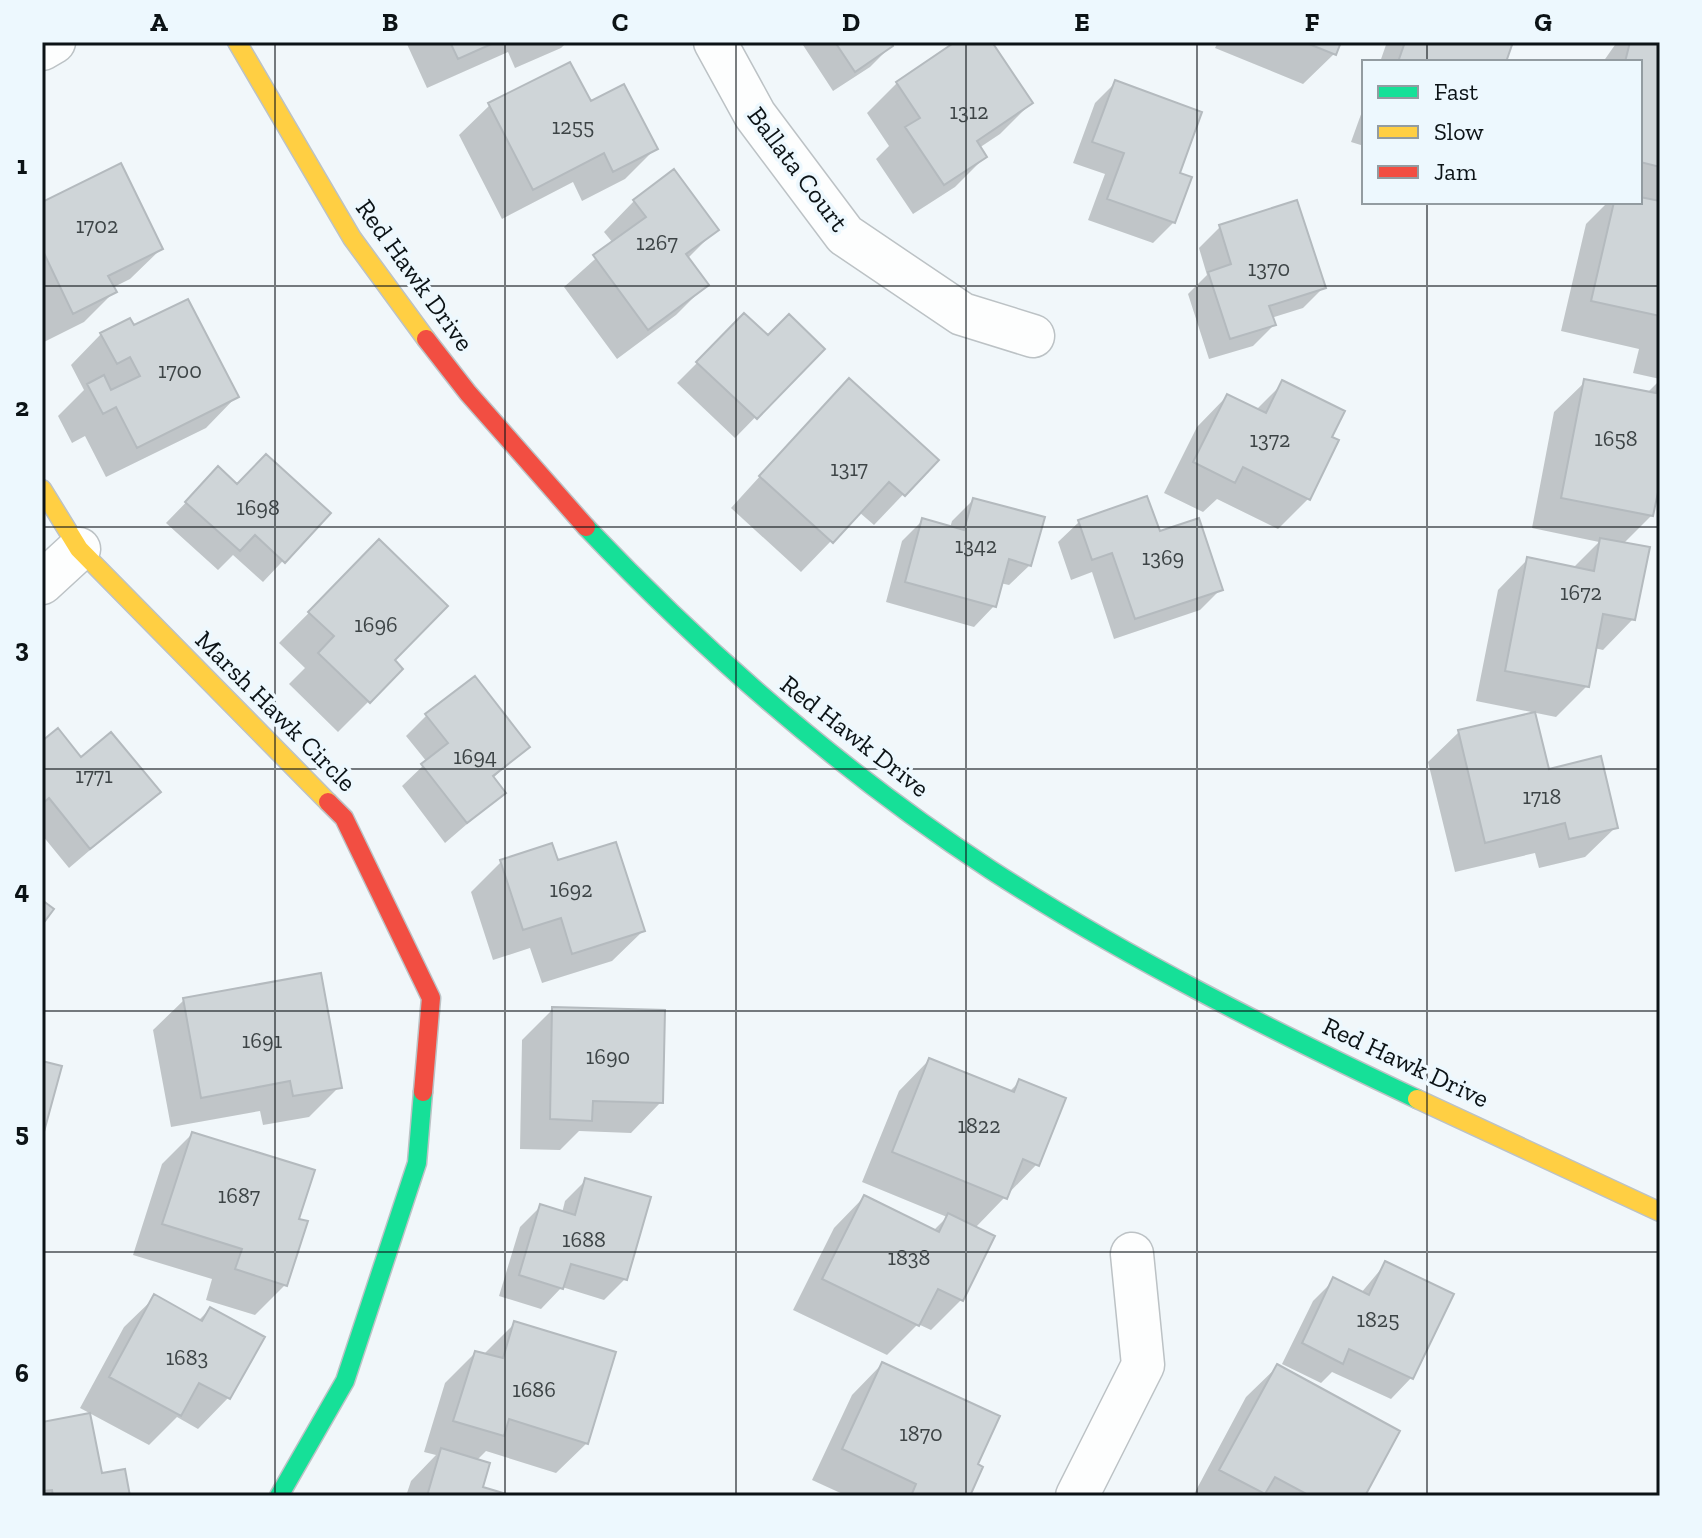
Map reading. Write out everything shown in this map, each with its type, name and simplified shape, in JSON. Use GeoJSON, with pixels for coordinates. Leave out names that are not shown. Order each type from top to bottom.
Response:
{"type":"FeatureCollection","features":[{"type":"Feature","properties":{"kind":"street"},"geometry":{"type":"LineString","coordinates":[[42,49],[54,42]]}},
{"type":"Feature","properties":{"kind":"street","name":"Red Hawk Drive"},"geometry":{"type":"LineString","coordinates":[[237,42],[321,187],[393,297],[481,408],[579,519],[672,615],[771,707],[976,860],[1090,931],[1200,992],[1660,1212]]}},
{"type":"Feature","properties":{"kind":"street","name":"Ballata Court"},"geometry":{"type":"LineString","coordinates":[[715,42],[755,115],[845,235],[962,314],[1033,336]]}},
{"type":"Feature","properties":{"kind":"street","name":"Marsh Hawk Circle"},"geometry":{"type":"LineString","coordinates":[[42,489],[79,549],[344,818],[431,998],[417,1163],[345,1381],[279,1496]]}},
{"type":"Feature","properties":{"kind":"street"},"geometry":{"type":"LineString","coordinates":[[42,583],[79,549]]}},
{"type":"Feature","properties":{"kind":"street"},"geometry":{"type":"LineString","coordinates":[[1077,1496],[1143,1365],[1132,1254]]}},
{"type":"Feature","properties":{"kind":"building"},"geometry":{"type":"Polygon","coordinates":[[[450,42],[496,42],[458,59],[450,42]]]}},
{"type":"Feature","properties":{"kind":"building"},"geometry":{"type":"Polygon","coordinates":[[[835,42],[891,42],[893,46],[855,72],[835,42]]]}},
{"type":"Feature","properties":{"kind":"building"},"geometry":{"type":"Polygon","coordinates":[[[955,42],[992,42],[1033,103],[977,141],[987,157],[944,185],[905,127],[920,118],[896,82],[955,42]]]}},
{"type":"Feature","properties":{"kind":"building"},"geometry":{"type":"Polygon","coordinates":[[[1304,42],[1341,42],[1336,55],[1304,42]]]}},
{"type":"Feature","properties":{"kind":"building"},"geometry":{"type":"Polygon","coordinates":[[[1405,42],[1513,42],[1507,60],[1399,60],[1405,42]]]}},
{"type":"Feature","properties":{"kind":"building"},"geometry":{"type":"Polygon","coordinates":[[[1630,42],[1660,42],[1660,167],[1642,162],[1642,60],[1626,60],[1630,42]]]}},
{"type":"Feature","properties":{"kind":"building"},"geometry":{"type":"Polygon","coordinates":[[[570,62],[591,101],[624,84],[658,149],[613,172],[604,153],[533,190],[488,103],[570,62]]]}},
{"type":"Feature","properties":{"kind":"building"},"geometry":{"type":"Polygon","coordinates":[[[1115,80],[1202,112],[1180,173],[1192,177],[1175,223],[1107,199],[1124,153],[1092,142],[1115,80]]]}},
{"type":"Feature","properties":{"kind":"building"},"geometry":{"type":"Polygon","coordinates":[[[121,163],[163,249],[108,276],[117,292],[73,314],[42,249],[42,202],[121,163]]]}},
{"type":"Feature","properties":{"kind":"building"},"geometry":{"type":"Polygon","coordinates":[[[674,169],[719,230],[686,254],[709,285],[648,330],[593,255],[646,217],[633,200],[674,169]]]}},
{"type":"Feature","properties":{"kind":"building"},"geometry":{"type":"Polygon","coordinates":[[[1642,197],[1660,201],[1660,316],[1591,301],[1614,204],[1642,204],[1642,197]]]}},
{"type":"Feature","properties":{"kind":"building"},"geometry":{"type":"Polygon","coordinates":[[[1297,200],[1326,288],[1269,306],[1276,325],[1230,339],[1208,272],[1231,264],[1219,225],[1297,200]]]}},
{"type":"Feature","properties":{"kind":"building"},"geometry":{"type":"Polygon","coordinates":[[[188,299],[239,397],[137,448],[116,407],[103,414],[87,384],[104,375],[111,390],[140,376],[130,357],[117,364],[100,333],[130,318],[134,325],[188,299]]]}},
{"type":"Feature","properties":{"kind":"building"},"geometry":{"type":"Polygon","coordinates":[[[744,313],[768,335],[789,314],[825,349],[757,419],[696,362],[744,313]]]}},
{"type":"Feature","properties":{"kind":"building"},"geometry":{"type":"Polygon","coordinates":[[[849,378],[939,460],[905,496],[889,482],[833,543],[759,476],[849,378]]]}},
{"type":"Feature","properties":{"kind":"building"},"geometry":{"type":"Polygon","coordinates":[[[1584,379],[1656,393],[1660,379],[1660,483],[1653,516],[1561,498],[1584,379]]]}},
{"type":"Feature","properties":{"kind":"building"},"geometry":{"type":"Polygon","coordinates":[[[1282,380],[1345,411],[1332,437],[1339,440],[1310,500],[1243,467],[1235,483],[1193,462],[1227,394],[1266,413],[1282,380]]]}},
{"type":"Feature","properties":{"kind":"building"},"geometry":{"type":"Polygon","coordinates":[[[266,454],[331,513],[285,563],[255,535],[240,551],[185,502],[218,466],[237,484],[266,454]]]}},
{"type":"Feature","properties":{"kind":"building"},"geometry":{"type":"Polygon","coordinates":[[[1147,496],[1160,531],[1199,518],[1223,590],[1135,619],[1112,553],[1092,560],[1078,520],[1147,496]]]}},
{"type":"Feature","properties":{"kind":"building"},"geometry":{"type":"Polygon","coordinates":[[[973,498],[1045,517],[1031,566],[1009,559],[996,607],[905,582],[922,518],[964,530],[973,498]]]}},
{"type":"Feature","properties":{"kind":"building"},"geometry":{"type":"Polygon","coordinates":[[[1600,538],[1650,547],[1635,620],[1603,614],[1589,687],[1505,671],[1527,557],[1594,571],[1600,538]]]}},
{"type":"Feature","properties":{"kind":"building"},"geometry":{"type":"Polygon","coordinates":[[[379,539],[448,606],[395,660],[403,669],[370,703],[318,653],[334,636],[308,612],[379,539]]]}},
{"type":"Feature","properties":{"kind":"building"},"geometry":{"type":"Polygon","coordinates":[[[475,676],[530,747],[493,776],[506,793],[467,823],[421,764],[448,743],[425,714],[475,676]]]}},
{"type":"Feature","properties":{"kind":"building"},"geometry":{"type":"Polygon","coordinates":[[[1535,712],[1549,769],[1601,756],[1618,828],[1569,839],[1565,823],[1485,843],[1458,730],[1535,712]]]}},
{"type":"Feature","properties":{"kind":"building"},"geometry":{"type":"Polygon","coordinates":[[[58,728],[81,757],[111,732],[161,792],[90,849],[49,798],[42,804],[42,741],[58,728]]]}},
{"type":"Feature","properties":{"kind":"building"},"geometry":{"type":"Polygon","coordinates":[[[616,842],[645,931],[572,954],[561,918],[523,930],[500,860],[552,843],[558,860],[616,842]]]}},
{"type":"Feature","properties":{"kind":"building"},"geometry":{"type":"Polygon","coordinates":[[[42,900],[54,909],[42,925],[42,900]]]}},
{"type":"Feature","properties":{"kind":"building"},"geometry":{"type":"Polygon","coordinates":[[[321,973],[342,1088],[293,1096],[290,1081],[201,1098],[183,998],[321,973]]]}},
{"type":"Feature","properties":{"kind":"building"},"geometry":{"type":"Polygon","coordinates":[[[552,1007],[665,1010],[663,1103],[593,1101],[592,1121],[550,1119],[552,1007]]]}},
{"type":"Feature","properties":{"kind":"building"},"geometry":{"type":"Polygon","coordinates":[[[929,1058],[1014,1092],[1019,1079],[1066,1098],[1039,1166],[1023,1159],[1007,1199],[892,1152],[929,1058]]]}},
{"type":"Feature","properties":{"kind":"building"},"geometry":{"type":"Polygon","coordinates":[[[42,1061],[62,1066],[42,1139],[42,1061]]]}},
{"type":"Feature","properties":{"kind":"building"},"geometry":{"type":"Polygon","coordinates":[[[192,1132],[315,1170],[299,1219],[308,1221],[287,1286],[235,1269],[242,1249],[162,1224],[192,1132]]]}},
{"type":"Feature","properties":{"kind":"building"},"geometry":{"type":"Polygon","coordinates":[[[585,1178],[651,1197],[627,1280],[571,1264],[563,1289],[519,1275],[540,1204],[575,1215],[585,1178]]]}},
{"type":"Feature","properties":{"kind":"building"},"geometry":{"type":"Polygon","coordinates":[[[864,1195],[939,1232],[948,1213],[995,1236],[963,1301],[938,1289],[919,1326],[822,1279],[864,1195]]]}},
{"type":"Feature","properties":{"kind":"building"},"geometry":{"type":"Polygon","coordinates":[[[1385,1261],[1454,1294],[1413,1379],[1349,1349],[1343,1364],[1302,1343],[1333,1277],[1369,1295],[1385,1261]]]}},
{"type":"Feature","properties":{"kind":"building"},"geometry":{"type":"Polygon","coordinates":[[[154,1294],[202,1321],[210,1307],[265,1337],[230,1399],[199,1383],[181,1416],[109,1377],[154,1294]]]}},
{"type":"Feature","properties":{"kind":"building"},"geometry":{"type":"Polygon","coordinates":[[[514,1321],[616,1352],[588,1444],[509,1419],[504,1436],[453,1421],[475,1351],[503,1358],[514,1321]]]}},
{"type":"Feature","properties":{"kind":"building"},"geometry":{"type":"Polygon","coordinates":[[[882,1362],[1000,1416],[978,1464],[983,1467],[970,1496],[911,1496],[916,1484],[842,1449],[882,1362]]]}},
{"type":"Feature","properties":{"kind":"building"},"geometry":{"type":"Polygon","coordinates":[[[1277,1364],[1400,1431],[1365,1496],[1310,1496],[1275,1477],[1265,1494],[1219,1470],[1277,1364]]]}},
{"type":"Feature","properties":{"kind":"building"},"geometry":{"type":"Polygon","coordinates":[[[90,1413],[102,1473],[125,1469],[130,1496],[53,1496],[52,1490],[42,1491],[42,1422],[90,1413]]]}},
{"type":"Feature","properties":{"kind":"building"},"geometry":{"type":"Polygon","coordinates":[[[441,1448],[490,1463],[483,1487],[513,1496],[427,1496],[441,1448]]]}},
{"type":"Feature","properties":{"kind":"traffic: fast"},"geometry":{"type":"LineString","coordinates":[[586,527],[680,621],[779,710],[936,833],[1042,902],[1147,963],[1417,1099]]}},
{"type":"Feature","properties":{"kind":"traffic: fast"},"geometry":{"type":"LineString","coordinates":[[279,1496],[345,1381],[417,1163],[423,1092]]}},
{"type":"Feature","properties":{"kind":"traffic: slow"},"geometry":{"type":"LineString","coordinates":[[237,42],[352,238],[426,339]]}},
{"type":"Feature","properties":{"kind":"traffic: slow"},"geometry":{"type":"LineString","coordinates":[[42,489],[79,549],[328,802]]}},
{"type":"Feature","properties":{"kind":"traffic: slow"},"geometry":{"type":"LineString","coordinates":[[1417,1099],[1660,1212]]}},
{"type":"Feature","properties":{"kind":"traffic: jam"},"geometry":{"type":"LineString","coordinates":[[426,339],[468,393],[586,527]]}},
{"type":"Feature","properties":{"kind":"traffic: jam"},"geometry":{"type":"LineString","coordinates":[[328,802],[344,818],[431,998],[423,1092]]}}]}
